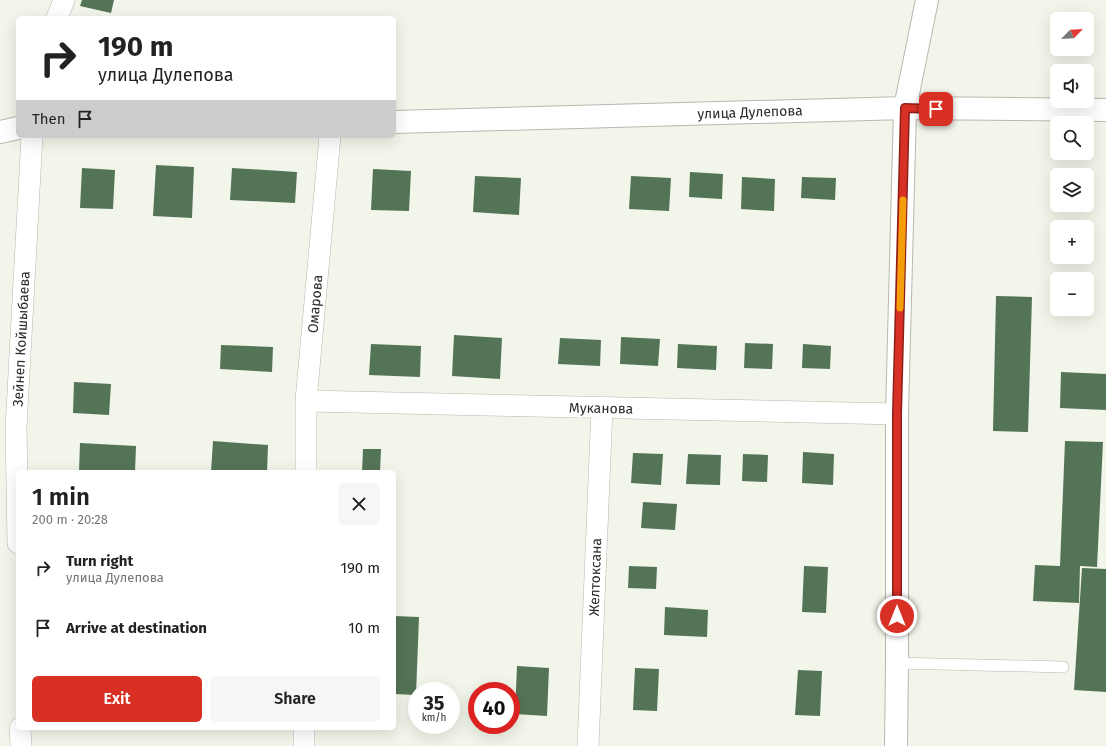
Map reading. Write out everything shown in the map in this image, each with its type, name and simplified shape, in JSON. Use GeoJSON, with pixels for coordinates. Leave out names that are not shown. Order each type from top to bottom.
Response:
{"type":"FeatureCollection","features":[{"type":"Feature","properties":{"kind":"street"},"geometry":{"type":"LineString","coordinates":[[58,16],[64,0]]}},
{"type":"Feature","properties":{"kind":"street"},"geometry":{"type":"LineString","coordinates":[[896,746],[897,414],[905,108],[928,0]]}},
{"type":"Feature","properties":{"kind":"street","name":"улица Дулепова"},"geometry":{"type":"LineString","coordinates":[[396,122],[905,108],[1106,110]]}},
{"type":"Feature","properties":{"kind":"street"},"geometry":{"type":"LineString","coordinates":[[0,132],[16,128]]}},
{"type":"Feature","properties":{"kind":"street","name":"Зейнеп Койшыбаева"},"geometry":{"type":"LineString","coordinates":[[17,470],[16,428],[32,138]]}},
{"type":"Feature","properties":{"kind":"street","name":"Омарова"},"geometry":{"type":"LineString","coordinates":[[306,470],[306,402],[330,138]]}},
{"type":"Feature","properties":{"kind":"street","name":"Муканова"},"geometry":{"type":"LineString","coordinates":[[306,402],[897,414]]}},
{"type":"Feature","properties":{"kind":"street","name":"Желтоксана"},"geometry":{"type":"LineString","coordinates":[[588,746],[602,408]]}},
{"type":"Feature","properties":{"kind":"street"},"geometry":{"type":"LineString","coordinates":[[20,730],[21,746]]}},
{"type":"Feature","properties":{"kind":"street"},"geometry":{"type":"LineString","coordinates":[[304,730],[304,746]]}},
{"type":"Feature","properties":{"kind":"lane"},"geometry":{"type":"LineString","coordinates":[[897,663],[1063,667]]}},
{"type":"Feature","properties":{"kind":"building"},"geometry":{"type":"Polygon","coordinates":[[[82,0],[114,0],[111,13],[80,6],[82,0]]]}},
{"type":"Feature","properties":{"kind":"building"},"geometry":{"type":"Polygon","coordinates":[[[156,165],[194,167],[192,218],[153,216],[156,165]]]}},
{"type":"Feature","properties":{"kind":"building"},"geometry":{"type":"Polygon","coordinates":[[[82,168],[115,170],[113,209],[80,208],[82,168]]]}},
{"type":"Feature","properties":{"kind":"building"},"geometry":{"type":"Polygon","coordinates":[[[232,168],[297,172],[295,203],[230,200],[232,168]]]}},
{"type":"Feature","properties":{"kind":"building"},"geometry":{"type":"Polygon","coordinates":[[[373,169],[411,171],[409,211],[371,210],[373,169]]]}},
{"type":"Feature","properties":{"kind":"building"},"geometry":{"type":"Polygon","coordinates":[[[690,172],[723,174],[722,199],[689,197],[690,172]]]}},
{"type":"Feature","properties":{"kind":"building"},"geometry":{"type":"Polygon","coordinates":[[[475,176],[521,178],[519,215],[473,212],[475,176]]]}},
{"type":"Feature","properties":{"kind":"building"},"geometry":{"type":"Polygon","coordinates":[[[631,176],[671,178],[669,211],[629,209],[631,176]]]}},
{"type":"Feature","properties":{"kind":"building"},"geometry":{"type":"Polygon","coordinates":[[[742,177],[775,179],[774,211],[741,209],[742,177]]]}},
{"type":"Feature","properties":{"kind":"building"},"geometry":{"type":"Polygon","coordinates":[[[802,177],[836,178],[835,200],[801,198],[802,177]]]}},
{"type":"Feature","properties":{"kind":"building"},"geometry":{"type":"Polygon","coordinates":[[[996,296],[1032,297],[1028,432],[993,431],[996,296]]]}},
{"type":"Feature","properties":{"kind":"building"},"geometry":{"type":"Polygon","coordinates":[[[454,335],[502,338],[500,379],[452,376],[454,335]]]}},
{"type":"Feature","properties":{"kind":"building"},"geometry":{"type":"Polygon","coordinates":[[[621,337],[660,339],[658,366],[620,364],[621,337]]]}},
{"type":"Feature","properties":{"kind":"building"},"geometry":{"type":"Polygon","coordinates":[[[560,338],[601,340],[600,366],[558,364],[560,338]]]}},
{"type":"Feature","properties":{"kind":"building"},"geometry":{"type":"Polygon","coordinates":[[[745,343],[773,344],[772,369],[744,368],[745,343]]]}},
{"type":"Feature","properties":{"kind":"building"},"geometry":{"type":"Polygon","coordinates":[[[371,344],[421,346],[420,377],[369,375],[371,344]]]}},
{"type":"Feature","properties":{"kind":"building"},"geometry":{"type":"Polygon","coordinates":[[[678,344],[717,346],[716,370],[677,368],[678,344]]]}},
{"type":"Feature","properties":{"kind":"building"},"geometry":{"type":"Polygon","coordinates":[[[803,344],[831,346],[830,369],[802,368],[803,344]]]}},
{"type":"Feature","properties":{"kind":"building"},"geometry":{"type":"Polygon","coordinates":[[[221,345],[273,347],[272,372],[220,369],[221,345]]]}},
{"type":"Feature","properties":{"kind":"building"},"geometry":{"type":"Polygon","coordinates":[[[1061,372],[1106,374],[1106,410],[1060,408],[1061,372]]]}},
{"type":"Feature","properties":{"kind":"building"},"geometry":{"type":"Polygon","coordinates":[[[74,382],[111,384],[109,415],[73,413],[74,382]]]}},
{"type":"Feature","properties":{"kind":"building"},"geometry":{"type":"Polygon","coordinates":[[[213,441],[268,445],[267,470],[211,470],[213,441]]]}},
{"type":"Feature","properties":{"kind":"building"},"geometry":{"type":"Polygon","coordinates":[[[1065,441],[1103,442],[1097,567],[1080,566],[1079,603],[1033,601],[1035,565],[1060,566],[1065,441]]]}},
{"type":"Feature","properties":{"kind":"building"},"geometry":{"type":"Polygon","coordinates":[[[80,443],[136,446],[135,470],[79,470],[80,443]]]}},
{"type":"Feature","properties":{"kind":"building"},"geometry":{"type":"Polygon","coordinates":[[[363,449],[381,449],[380,470],[362,470],[363,449]]]}},
{"type":"Feature","properties":{"kind":"building"},"geometry":{"type":"Polygon","coordinates":[[[803,452],[834,454],[833,485],[802,483],[803,452]]]}},
{"type":"Feature","properties":{"kind":"building"},"geometry":{"type":"Polygon","coordinates":[[[633,453],[663,454],[661,485],[631,483],[633,453]]]}},
{"type":"Feature","properties":{"kind":"building"},"geometry":{"type":"Polygon","coordinates":[[[688,454],[721,455],[720,485],[686,484],[688,454]]]}},
{"type":"Feature","properties":{"kind":"building"},"geometry":{"type":"Polygon","coordinates":[[[743,454],[768,455],[767,482],[742,481],[743,454]]]}},
{"type":"Feature","properties":{"kind":"building"},"geometry":{"type":"Polygon","coordinates":[[[643,502],[677,504],[675,530],[641,528],[643,502]]]}},
{"type":"Feature","properties":{"kind":"building"},"geometry":{"type":"Polygon","coordinates":[[[629,566],[657,567],[656,589],[628,588],[629,566]]]}},
{"type":"Feature","properties":{"kind":"building"},"geometry":{"type":"Polygon","coordinates":[[[804,566],[828,567],[826,613],[802,612],[804,566]]]}},
{"type":"Feature","properties":{"kind":"building"},"geometry":{"type":"Polygon","coordinates":[[[1082,568],[1106,569],[1106,692],[1074,690],[1082,568]]]}},
{"type":"Feature","properties":{"kind":"building"},"geometry":{"type":"Polygon","coordinates":[[[665,607],[708,610],[707,637],[664,635],[665,607]]]}},
{"type":"Feature","properties":{"kind":"building"},"geometry":{"type":"Polygon","coordinates":[[[396,616],[419,617],[416,682],[408,682],[408,695],[396,694],[396,616]]]}},
{"type":"Feature","properties":{"kind":"building"},"geometry":{"type":"Polygon","coordinates":[[[517,666],[549,668],[547,716],[520,714],[520,682],[516,682],[517,666]]]}},
{"type":"Feature","properties":{"kind":"building"},"geometry":{"type":"Polygon","coordinates":[[[635,668],[659,669],[657,711],[633,710],[635,668]]]}},
{"type":"Feature","properties":{"kind":"building"},"geometry":{"type":"Polygon","coordinates":[[[798,670],[822,671],[820,716],[795,715],[798,670]]]}},
{"type":"Feature","properties":{"kind":"slow traffic"},"geometry":{"type":"LineString","coordinates":[[900,308],[903,200]]}},
{"type":"Feature","properties":{"kind":"route"},"geometry":{"type":"LineString","coordinates":[[897,616],[897,414],[905,108],[936,109]]}}]}
